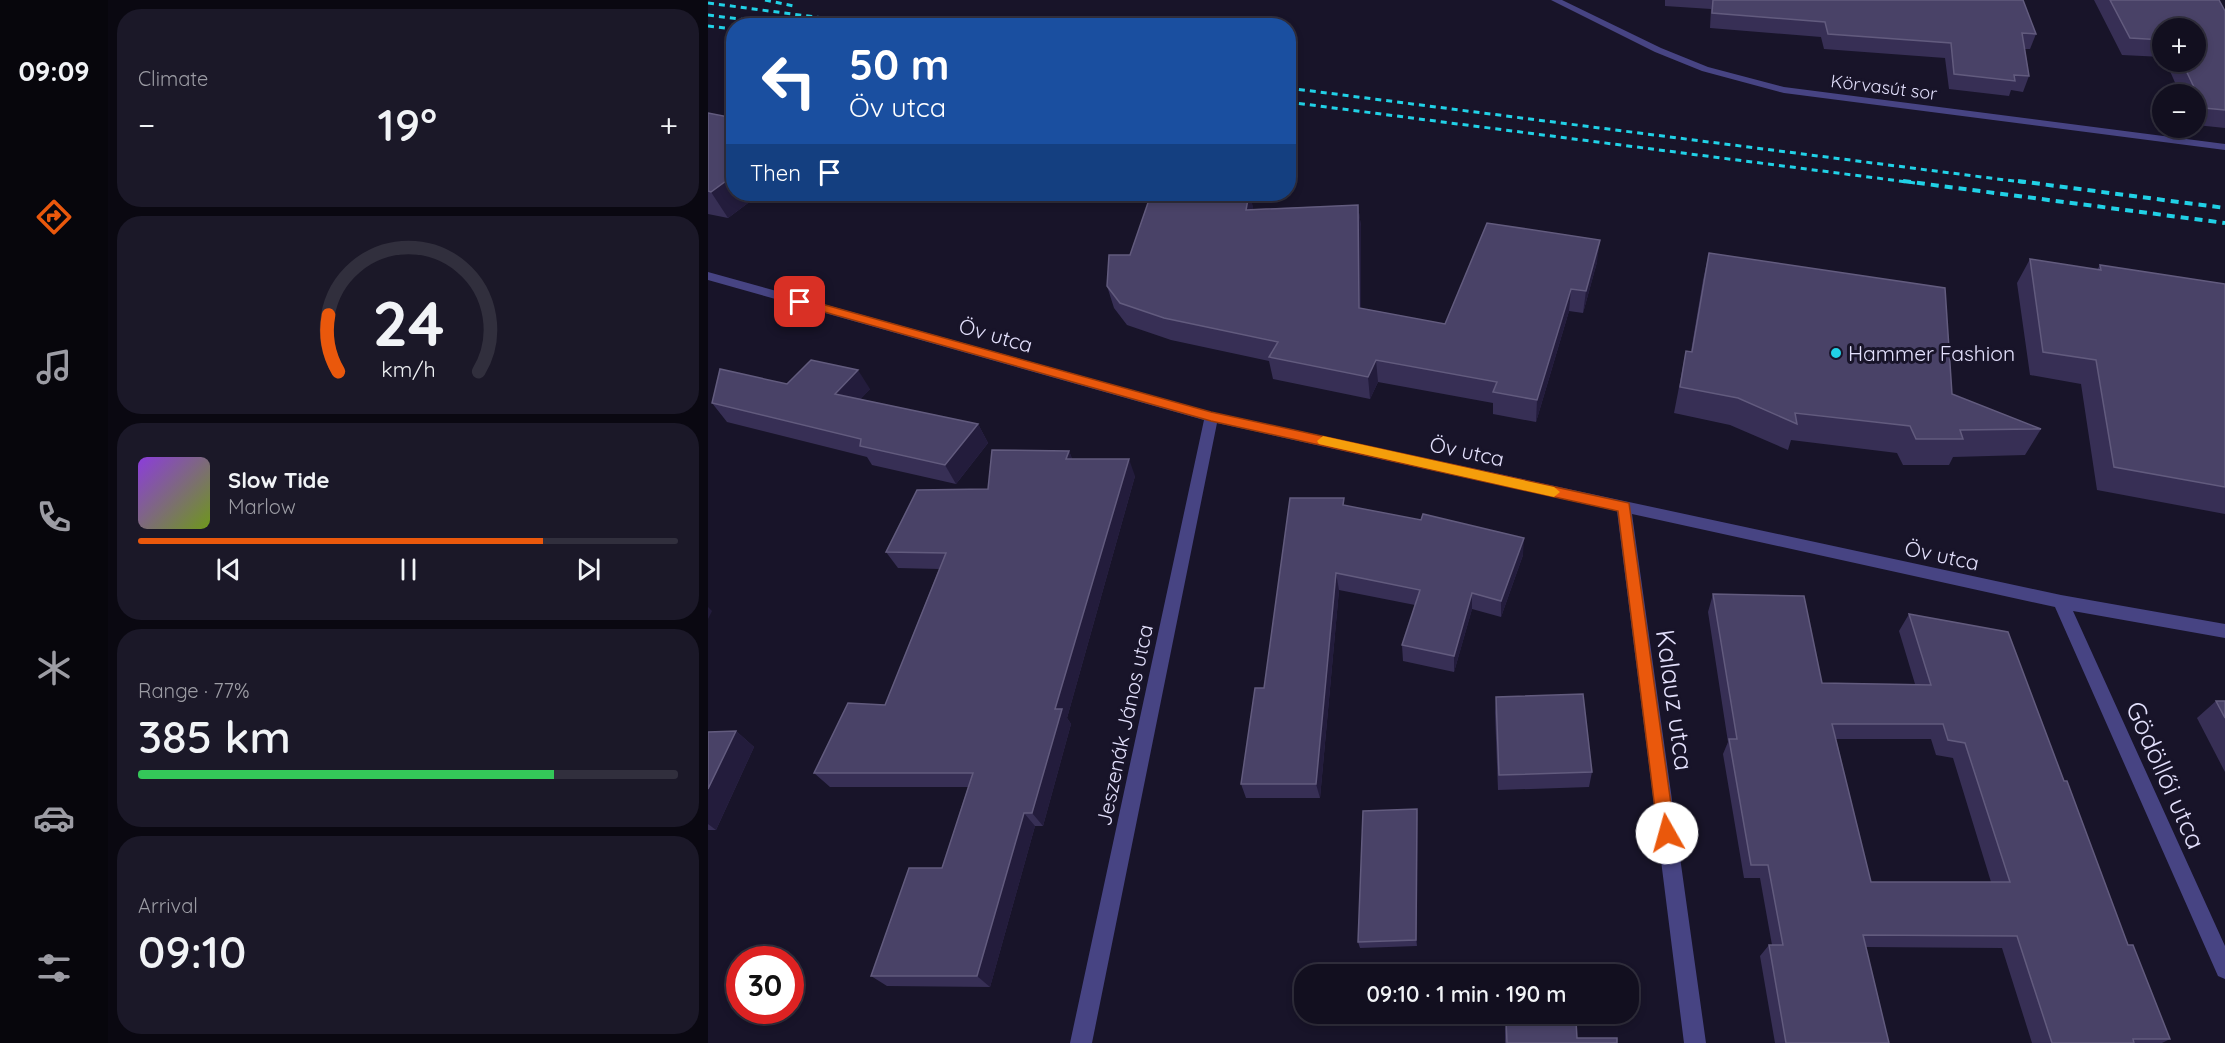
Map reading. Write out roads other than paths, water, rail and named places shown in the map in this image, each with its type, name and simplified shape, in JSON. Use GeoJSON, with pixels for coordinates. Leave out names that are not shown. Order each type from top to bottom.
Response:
{"type":"FeatureCollection","features":[{"type":"Feature","properties":{"kind":"street","name":"Körvasút sor"},"geometry":{"type":"LineString","coordinates":[[1555,0],[1658,50],[1705,69],[1784,90],[2225,147]]}},
{"type":"Feature","properties":{"kind":"street","name":"Öv utca"},"geometry":{"type":"LineString","coordinates":[[708,276],[1211,417],[2061,602],[2225,631]]}},
{"type":"Feature","properties":{"kind":"street","name":"Jeszenák János utca"},"geometry":{"type":"LineString","coordinates":[[1081,1043],[1211,417]]}},
{"type":"Feature","properties":{"kind":"street","name":"Kalauz utca"},"geometry":{"type":"LineString","coordinates":[[1624,507],[1695,1043]]}},
{"type":"Feature","properties":{"kind":"street","name":"Gödöllői utca"},"geometry":{"type":"LineString","coordinates":[[2061,602],[2225,969]]}},
{"type":"Feature","properties":{"kind":"railway"},"geometry":{"type":"LineString","coordinates":[[765,0],[794,6]]}},
{"type":"Feature","properties":{"kind":"railway"},"geometry":{"type":"LineString","coordinates":[[708,3],[823,18]]}},
{"type":"Feature","properties":{"kind":"railway"},"geometry":{"type":"LineString","coordinates":[[708,15],[731,18]]}},
{"type":"Feature","properties":{"kind":"railway"},"geometry":{"type":"LineString","coordinates":[[708,26],[726,28]]}},
{"type":"Feature","properties":{"kind":"railway"},"geometry":{"type":"LineString","coordinates":[[1296,89],[2029,183]]}},
{"type":"Feature","properties":{"kind":"railway"},"geometry":{"type":"LineString","coordinates":[[1296,103],[1915,183]]}},
{"type":"Feature","properties":{"kind":"railway"},"geometry":{"type":"LineString","coordinates":[[1903,181],[2225,223]]}},
{"type":"Feature","properties":{"kind":"railway"},"geometry":{"type":"LineString","coordinates":[[2018,181],[2225,208]]}},
{"type":"Feature","properties":{"kind":"place","name":"Hammer Fashion"},"geometry":{"type":"Point","coordinates":[1836,353]}}]}
